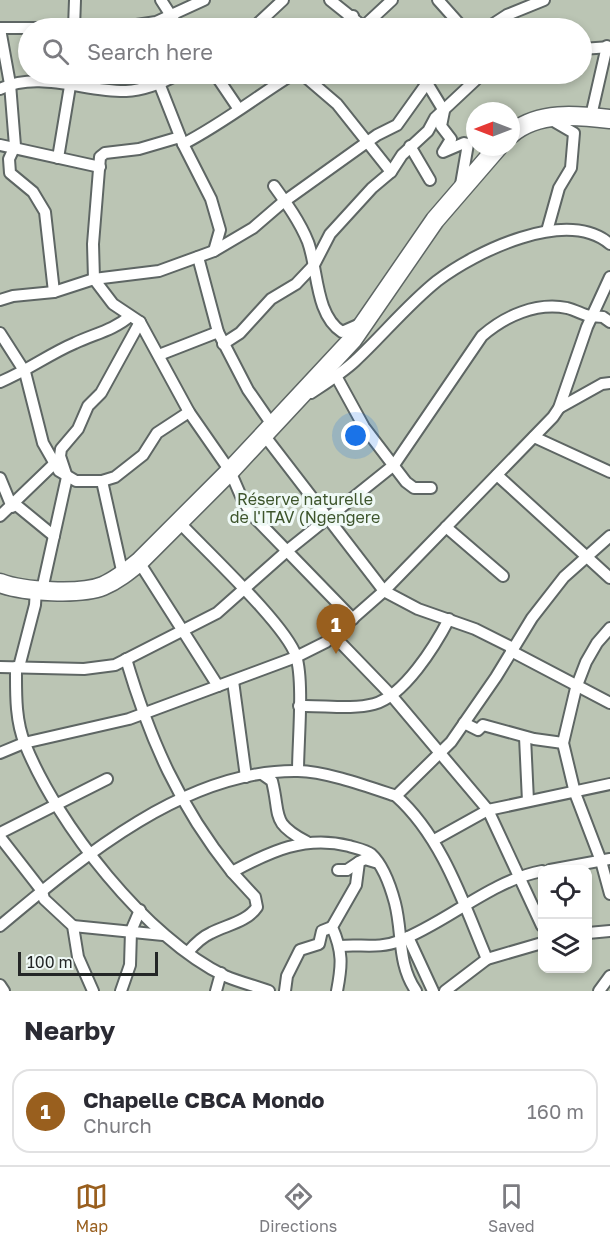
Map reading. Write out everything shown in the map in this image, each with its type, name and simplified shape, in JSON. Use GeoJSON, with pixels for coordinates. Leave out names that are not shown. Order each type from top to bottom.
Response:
{"type":"FeatureCollection","features":[{"type":"Feature","properties":{"kind":"highway"},"geometry":{"type":"LineString","coordinates":[[520,128],[532,121],[547,117],[591,116],[610,119]]}},
{"type":"Feature","properties":{"kind":"highway"},"geometry":{"type":"LineString","coordinates":[[0,582],[39,590],[90,590],[123,575],[139,562],[230,471],[333,362],[365,321],[420,240],[490,156]]}},
{"type":"Feature","properties":{"kind":"street"},"geometry":{"type":"LineString","coordinates":[[74,18],[75,0]]}},
{"type":"Feature","properties":{"kind":"street"},"geometry":{"type":"LineString","coordinates":[[161,0],[170,17]]}},
{"type":"Feature","properties":{"kind":"street"},"geometry":{"type":"LineString","coordinates":[[165,18],[204,0]]}},
{"type":"Feature","properties":{"kind":"street"},"geometry":{"type":"LineString","coordinates":[[264,18],[283,0]]}},
{"type":"Feature","properties":{"kind":"street"},"geometry":{"type":"LineString","coordinates":[[330,0],[353,16]]}},
{"type":"Feature","properties":{"kind":"street"},"geometry":{"type":"LineString","coordinates":[[374,18],[392,0]]}},
{"type":"Feature","properties":{"kind":"street"},"geometry":{"type":"LineString","coordinates":[[438,0],[454,18]]}},
{"type":"Feature","properties":{"kind":"street"},"geometry":{"type":"LineString","coordinates":[[502,18],[544,0]]}},
{"type":"Feature","properties":{"kind":"street"},"geometry":{"type":"LineString","coordinates":[[18,28],[0,28],[5,86],[15,146],[9,159],[10,173],[33,192],[45,212],[54,292]]}},
{"type":"Feature","properties":{"kind":"street"},"geometry":{"type":"LineString","coordinates":[[591,116],[609,46],[592,48]]}},
{"type":"Feature","properties":{"kind":"street"},"geometry":{"type":"LineString","coordinates":[[5,86],[24,84]]}},
{"type":"Feature","properties":{"kind":"street"},"geometry":{"type":"LineString","coordinates":[[58,158],[70,84]]}},
{"type":"Feature","properties":{"kind":"street"},"geometry":{"type":"LineString","coordinates":[[94,84],[125,91],[155,84]]}},
{"type":"Feature","properties":{"kind":"street"},"geometry":{"type":"LineString","coordinates":[[159,84],[181,141],[211,200],[220,230],[214,251]]}},
{"type":"Feature","properties":{"kind":"street"},"geometry":{"type":"LineString","coordinates":[[221,84],[238,108]]}},
{"type":"Feature","properties":{"kind":"street"},"geometry":{"type":"LineString","coordinates":[[279,84],[251,104],[238,108],[213,128],[181,141],[105,153],[100,157],[93,244],[94,279],[113,304],[140,322],[189,412],[230,471],[243,501],[254,517],[353,619]]}},
{"type":"Feature","properties":{"kind":"street"},"geometry":{"type":"LineString","coordinates":[[314,84],[337,104],[392,172]]}},
{"type":"Feature","properties":{"kind":"street"},"geometry":{"type":"LineString","coordinates":[[0,300],[13,296],[54,292],[94,279],[159,270],[214,251],[253,228],[285,201],[368,141],[386,129],[398,125],[426,84]]}},
{"type":"Feature","properties":{"kind":"street"},"geometry":{"type":"LineString","coordinates":[[428,84],[444,111],[441,126],[451,139],[443,152],[464,143],[468,144],[460,192]]}},
{"type":"Feature","properties":{"kind":"street"},"geometry":{"type":"LineString","coordinates":[[223,344],[240,333],[271,299],[296,284],[314,265],[330,234],[372,188],[392,172],[410,146],[428,131],[435,118],[472,84]]}},
{"type":"Feature","properties":{"kind":"street"},"geometry":{"type":"LineString","coordinates":[[547,117],[574,133],[571,168],[559,188],[547,231]]}},
{"type":"Feature","properties":{"kind":"street"},"geometry":{"type":"LineString","coordinates":[[0,144],[100,167]]}},
{"type":"Feature","properties":{"kind":"street"},"geometry":{"type":"LineString","coordinates":[[410,146],[430,180]]}},
{"type":"Feature","properties":{"kind":"street"},"geometry":{"type":"LineString","coordinates":[[274,186],[306,239],[320,295],[339,331],[365,321]]}},
{"type":"Feature","properties":{"kind":"street"},"geometry":{"type":"LineString","coordinates":[[290,407],[353,362],[416,298],[447,274],[485,254],[547,231],[573,231],[610,243]]}},
{"type":"Feature","properties":{"kind":"street"},"geometry":{"type":"LineString","coordinates":[[198,257],[218,332],[268,430],[328,517],[384,591],[418,609],[449,619],[512,650],[576,687],[610,703]]}},
{"type":"Feature","properties":{"kind":"street"},"geometry":{"type":"LineString","coordinates":[[559,408],[591,316],[610,277]]}},
{"type":"Feature","properties":{"kind":"street"},"geometry":{"type":"LineString","coordinates":[[0,666],[104,668],[185,631],[217,613],[288,550],[394,465],[482,336],[497,323],[534,309],[552,307],[567,308],[591,316],[603,316],[610,322]]}},
{"type":"Feature","properties":{"kind":"street"},"geometry":{"type":"LineString","coordinates":[[0,382],[26,372],[74,343],[119,325],[130,316]]}},
{"type":"Feature","properties":{"kind":"street"},"geometry":{"type":"LineString","coordinates":[[140,322],[101,393],[88,406],[78,429],[63,443],[60,456],[68,477],[33,615],[17,667],[17,704],[24,743],[57,805],[106,876],[163,935],[221,973],[268,991]]}},
{"type":"Feature","properties":{"kind":"street"},"geometry":{"type":"LineString","coordinates":[[159,355],[218,332]]}},
{"type":"Feature","properties":{"kind":"street"},"geometry":{"type":"LineString","coordinates":[[0,333],[26,372],[38,429],[55,463],[68,477],[76,481],[102,482],[129,468],[143,455],[157,433],[189,412]]}},
{"type":"Feature","properties":{"kind":"street"},"geometry":{"type":"LineString","coordinates":[[336,376],[364,427],[406,482],[414,488],[431,489]]}},
{"type":"Feature","properties":{"kind":"street"},"geometry":{"type":"LineString","coordinates":[[0,753],[24,743],[129,719],[296,657],[334,636],[384,591],[559,408],[602,384],[610,383]]}},
{"type":"Feature","properties":{"kind":"street"},"geometry":{"type":"LineString","coordinates":[[534,436],[610,471]]}},
{"type":"Feature","properties":{"kind":"street"},"geometry":{"type":"LineString","coordinates":[[0,516],[55,463]]}},
{"type":"Feature","properties":{"kind":"street"},"geometry":{"type":"LineString","coordinates":[[497,475],[610,578]]}},
{"type":"Feature","properties":{"kind":"street"},"geometry":{"type":"LineString","coordinates":[[0,478],[13,505],[54,536]]}},
{"type":"Feature","properties":{"kind":"street"},"geometry":{"type":"LineString","coordinates":[[102,482],[123,575]]}},
{"type":"Feature","properties":{"kind":"street"},"geometry":{"type":"LineString","coordinates":[[179,522],[271,620],[296,657],[299,706],[298,771]]}},
{"type":"Feature","properties":{"kind":"street"},"geometry":{"type":"LineString","coordinates":[[446,527],[503,576]]}},
{"type":"Feature","properties":{"kind":"street"},"geometry":{"type":"LineString","coordinates":[[396,796],[440,753],[464,723],[512,650],[564,578],[610,536]]}},
{"type":"Feature","properties":{"kind":"street"},"geometry":{"type":"LineString","coordinates":[[139,562],[164,605],[185,631],[218,686]]}},
{"type":"Feature","properties":{"kind":"street"},"geometry":{"type":"LineString","coordinates":[[299,706],[378,703],[391,694],[425,661],[449,619]]}},
{"type":"Feature","properties":{"kind":"street"},"geometry":{"type":"LineString","coordinates":[[610,628],[597,643],[576,687],[563,742],[575,793],[605,860],[610,894]]}},
{"type":"Feature","properties":{"kind":"street"},"geometry":{"type":"LineString","coordinates":[[334,636],[391,694],[488,810],[521,875],[540,919]]}},
{"type":"Feature","properties":{"kind":"street"},"geometry":{"type":"LineString","coordinates":[[126,659],[141,703],[142,713],[180,798],[232,872],[255,897],[257,907],[254,912],[230,926],[211,933],[188,952]]}},
{"type":"Feature","properties":{"kind":"street"},"geometry":{"type":"LineString","coordinates":[[233,681],[246,777]]}},
{"type":"Feature","properties":{"kind":"street"},"geometry":{"type":"LineString","coordinates":[[464,723],[478,730],[483,725],[525,737],[563,742]]}},
{"type":"Feature","properties":{"kind":"street"},"geometry":{"type":"LineString","coordinates":[[525,737],[528,801]]}},
{"type":"Feature","properties":{"kind":"street"},"geometry":{"type":"LineString","coordinates":[[0,926],[91,854],[180,798],[246,777],[298,771],[396,796],[434,840],[487,958]]}},
{"type":"Feature","properties":{"kind":"street"},"geometry":{"type":"LineString","coordinates":[[262,774],[272,781],[277,816],[281,825],[308,842]]}},
{"type":"Feature","properties":{"kind":"street"},"geometry":{"type":"LineString","coordinates":[[93,991],[78,957],[73,926],[44,899],[42,891],[0,835],[107,779]]}},
{"type":"Feature","properties":{"kind":"street"},"geometry":{"type":"LineString","coordinates":[[434,840],[488,810],[610,784]]}},
{"type":"Feature","properties":{"kind":"street"},"geometry":{"type":"LineString","coordinates":[[232,872],[265,855],[308,842],[328,841],[370,854],[387,879],[396,904],[404,939],[406,974],[416,991]]}},
{"type":"Feature","properties":{"kind":"street"},"geometry":{"type":"LineString","coordinates":[[338,870],[347,870],[365,860],[375,862]]}},
{"type":"Feature","properties":{"kind":"street"},"geometry":{"type":"LineString","coordinates":[[578,865],[605,860]]}},
{"type":"Feature","properties":{"kind":"street"},"geometry":{"type":"LineString","coordinates":[[285,991],[287,976],[300,950],[319,944],[322,931],[332,927],[356,885],[359,862]]}},
{"type":"Feature","properties":{"kind":"street"},"geometry":{"type":"LineString","coordinates":[[340,946],[382,946],[404,939],[429,928],[521,875],[538,872]]}},
{"type":"Feature","properties":{"kind":"street"},"geometry":{"type":"LineString","coordinates":[[121,991],[130,965],[131,931],[140,910]]}},
{"type":"Feature","properties":{"kind":"street"},"geometry":{"type":"LineString","coordinates":[[73,926],[163,935]]}},
{"type":"Feature","properties":{"kind":"street"},"geometry":{"type":"LineString","coordinates":[[332,927],[340,946],[342,973],[337,991]]}},
{"type":"Feature","properties":{"kind":"street"},"geometry":{"type":"LineString","coordinates":[[592,933],[610,931]]}},
{"type":"Feature","properties":{"kind":"street"},"geometry":{"type":"LineString","coordinates":[[404,939],[433,991]]}},
{"type":"Feature","properties":{"kind":"street"},"geometry":{"type":"LineString","coordinates":[[450,989],[487,958],[538,944]]}},
{"type":"Feature","properties":{"kind":"street"},"geometry":{"type":"LineString","coordinates":[[216,991],[221,973]]}},
{"type":"Feature","properties":{"kind":"street"},"geometry":{"type":"LineString","coordinates":[[599,991],[610,976]]}},
{"type":"Feature","properties":{"kind":"green space","name":"Réserve naturelle de l'ITAV (Ngengere"},"geometry":{"type":"Polygon","coordinates":[[[0,0],[610,0],[610,991],[0,991],[0,0]]]}},
{"type":"Feature","properties":{"kind":"place","name":"Chapelle CBCA Mondo"},"geometry":{"type":"Point","coordinates":[336,654]}}]}
